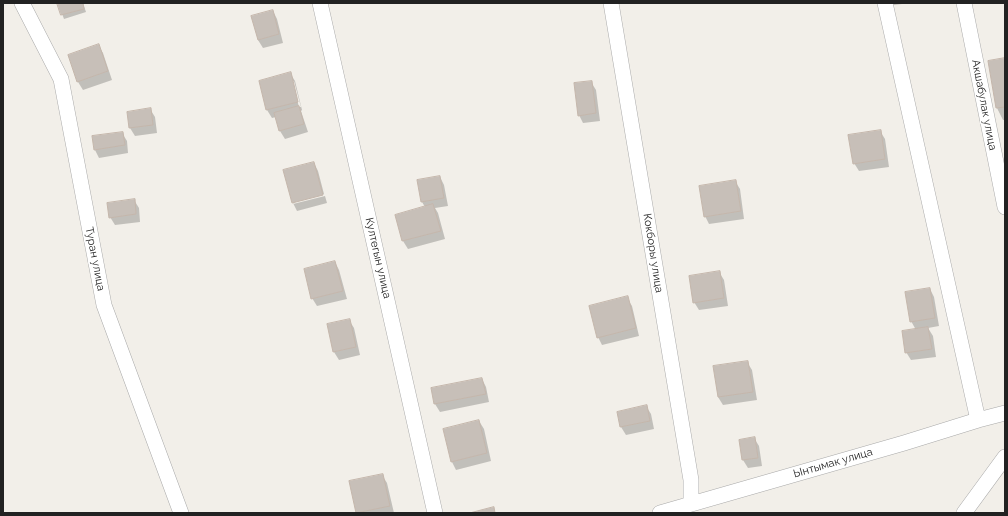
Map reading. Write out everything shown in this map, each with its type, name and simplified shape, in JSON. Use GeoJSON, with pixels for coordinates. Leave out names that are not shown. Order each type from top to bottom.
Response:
{"type":"FeatureCollection","features":[{"type":"Feature","properties":{"kind":"street","name":"Туран улица"},"geometry":{"type":"LineString","coordinates":[[22,3],[61,79],[104,305],[181,513]]}},
{"type":"Feature","properties":{"kind":"street","name":"Култегын улица"},"geometry":{"type":"LineString","coordinates":[[320,3],[435,513]]}},
{"type":"Feature","properties":{"kind":"street","name":"Кокборы улица"},"geometry":{"type":"LineString","coordinates":[[611,3],[691,480],[691,504]]}},
{"type":"Feature","properties":{"kind":"street"},"geometry":{"type":"LineString","coordinates":[[885,3],[978,420]]}},
{"type":"Feature","properties":{"kind":"street","name":"Акшабулак улица"},"geometry":{"type":"LineString","coordinates":[[964,3],[1005,208]]}},
{"type":"Feature","properties":{"kind":"street","name":"Ынтымак улица"},"geometry":{"type":"LineString","coordinates":[[660,513],[1005,413]]}},
{"type":"Feature","properties":{"kind":"street"},"geometry":{"type":"LineString","coordinates":[[964,513],[1005,457]]}},
{"type":"Feature","properties":{"kind":"building"},"geometry":{"type":"Polygon","coordinates":[[[57,3],[83,3],[84,9],[61,15],[57,3]]]}},
{"type":"Feature","properties":{"kind":"building"},"geometry":{"type":"Polygon","coordinates":[[[273,10],[279,34],[258,40],[251,16],[273,10]]]}},
{"type":"Feature","properties":{"kind":"building"},"geometry":{"type":"Polygon","coordinates":[[[99,44],[108,71],[77,82],[68,55],[99,44]]]}},
{"type":"Feature","properties":{"kind":"building"},"geometry":{"type":"Polygon","coordinates":[[[1005,58],[1005,107],[996,108],[988,61],[1005,58]]]}},
{"type":"Feature","properties":{"kind":"building"},"geometry":{"type":"Polygon","coordinates":[[[291,72],[298,102],[266,110],[259,81],[291,72]]]}},
{"type":"Feature","properties":{"kind":"building"},"geometry":{"type":"Polygon","coordinates":[[[592,81],[596,113],[578,116],[574,83],[592,81]]]}},
{"type":"Feature","properties":{"kind":"building"},"geometry":{"type":"Polygon","coordinates":[[[299,106],[304,124],[279,131],[274,113],[299,106]]]}},
{"type":"Feature","properties":{"kind":"building"},"geometry":{"type":"Polygon","coordinates":[[[151,108],[153,125],[129,128],[127,112],[151,108]]]}},
{"type":"Feature","properties":{"kind":"building"},"geometry":{"type":"Polygon","coordinates":[[[881,130],[885,159],[853,164],[848,135],[881,130]]]}},
{"type":"Feature","properties":{"kind":"building"},"geometry":{"type":"Polygon","coordinates":[[[123,132],[125,145],[94,150],[92,136],[123,132]]]}},
{"type":"Feature","properties":{"kind":"building"},"geometry":{"type":"Polygon","coordinates":[[[314,162],[323,195],[292,203],[283,170],[314,162]]]}},
{"type":"Feature","properties":{"kind":"building"},"geometry":{"type":"Polygon","coordinates":[[[440,176],[444,198],[421,202],[417,180],[440,176]]]}},
{"type":"Feature","properties":{"kind":"building"},"geometry":{"type":"Polygon","coordinates":[[[736,180],[741,211],[704,217],[699,186],[736,180]]]}},
{"type":"Feature","properties":{"kind":"building"},"geometry":{"type":"Polygon","coordinates":[[[135,199],[136,214],[109,218],[107,203],[135,199]]]}},
{"type":"Feature","properties":{"kind":"building"},"geometry":{"type":"Polygon","coordinates":[[[433,204],[441,231],[402,241],[395,215],[433,204]]]}},
{"type":"Feature","properties":{"kind":"building"},"geometry":{"type":"Polygon","coordinates":[[[335,261],[343,291],[311,299],[304,269],[335,261]]]}},
{"type":"Feature","properties":{"kind":"building"},"geometry":{"type":"Polygon","coordinates":[[[720,271],[724,298],[693,303],[689,276],[720,271]]]}},
{"type":"Feature","properties":{"kind":"building"},"geometry":{"type":"Polygon","coordinates":[[[930,288],[935,318],[910,322],[905,292],[930,288]]]}},
{"type":"Feature","properties":{"kind":"building"},"geometry":{"type":"Polygon","coordinates":[[[628,296],[636,328],[597,338],[589,306],[628,296]]]}},
{"type":"Feature","properties":{"kind":"building"},"geometry":{"type":"Polygon","coordinates":[[[350,319],[356,347],[333,352],[327,324],[350,319]]]}},
{"type":"Feature","properties":{"kind":"building"},"geometry":{"type":"Polygon","coordinates":[[[928,327],[932,349],[905,353],[902,331],[928,327]]]}},
{"type":"Feature","properties":{"kind":"building"},"geometry":{"type":"Polygon","coordinates":[[[748,361],[753,392],[718,397],[713,366],[748,361]]]}},
{"type":"Feature","properties":{"kind":"building"},"geometry":{"type":"Polygon","coordinates":[[[482,378],[486,394],[434,404],[431,388],[482,378]]]}},
{"type":"Feature","properties":{"kind":"building"},"geometry":{"type":"Polygon","coordinates":[[[647,405],[650,421],[620,427],[617,412],[647,405]]]}},
{"type":"Feature","properties":{"kind":"building"},"geometry":{"type":"Polygon","coordinates":[[[479,420],[487,453],[451,462],[443,429],[479,420]]]}},
{"type":"Feature","properties":{"kind":"building"},"geometry":{"type":"Polygon","coordinates":[[[755,437],[758,458],[742,460],[739,440],[755,437]]]}},
{"type":"Feature","properties":{"kind":"building"},"geometry":{"type":"Polygon","coordinates":[[[383,474],[390,506],[356,513],[349,481],[383,474]]]}},
{"type":"Feature","properties":{"kind":"building"},"geometry":{"type":"Polygon","coordinates":[[[494,507],[495,513],[470,513],[494,507]]]}}]}
